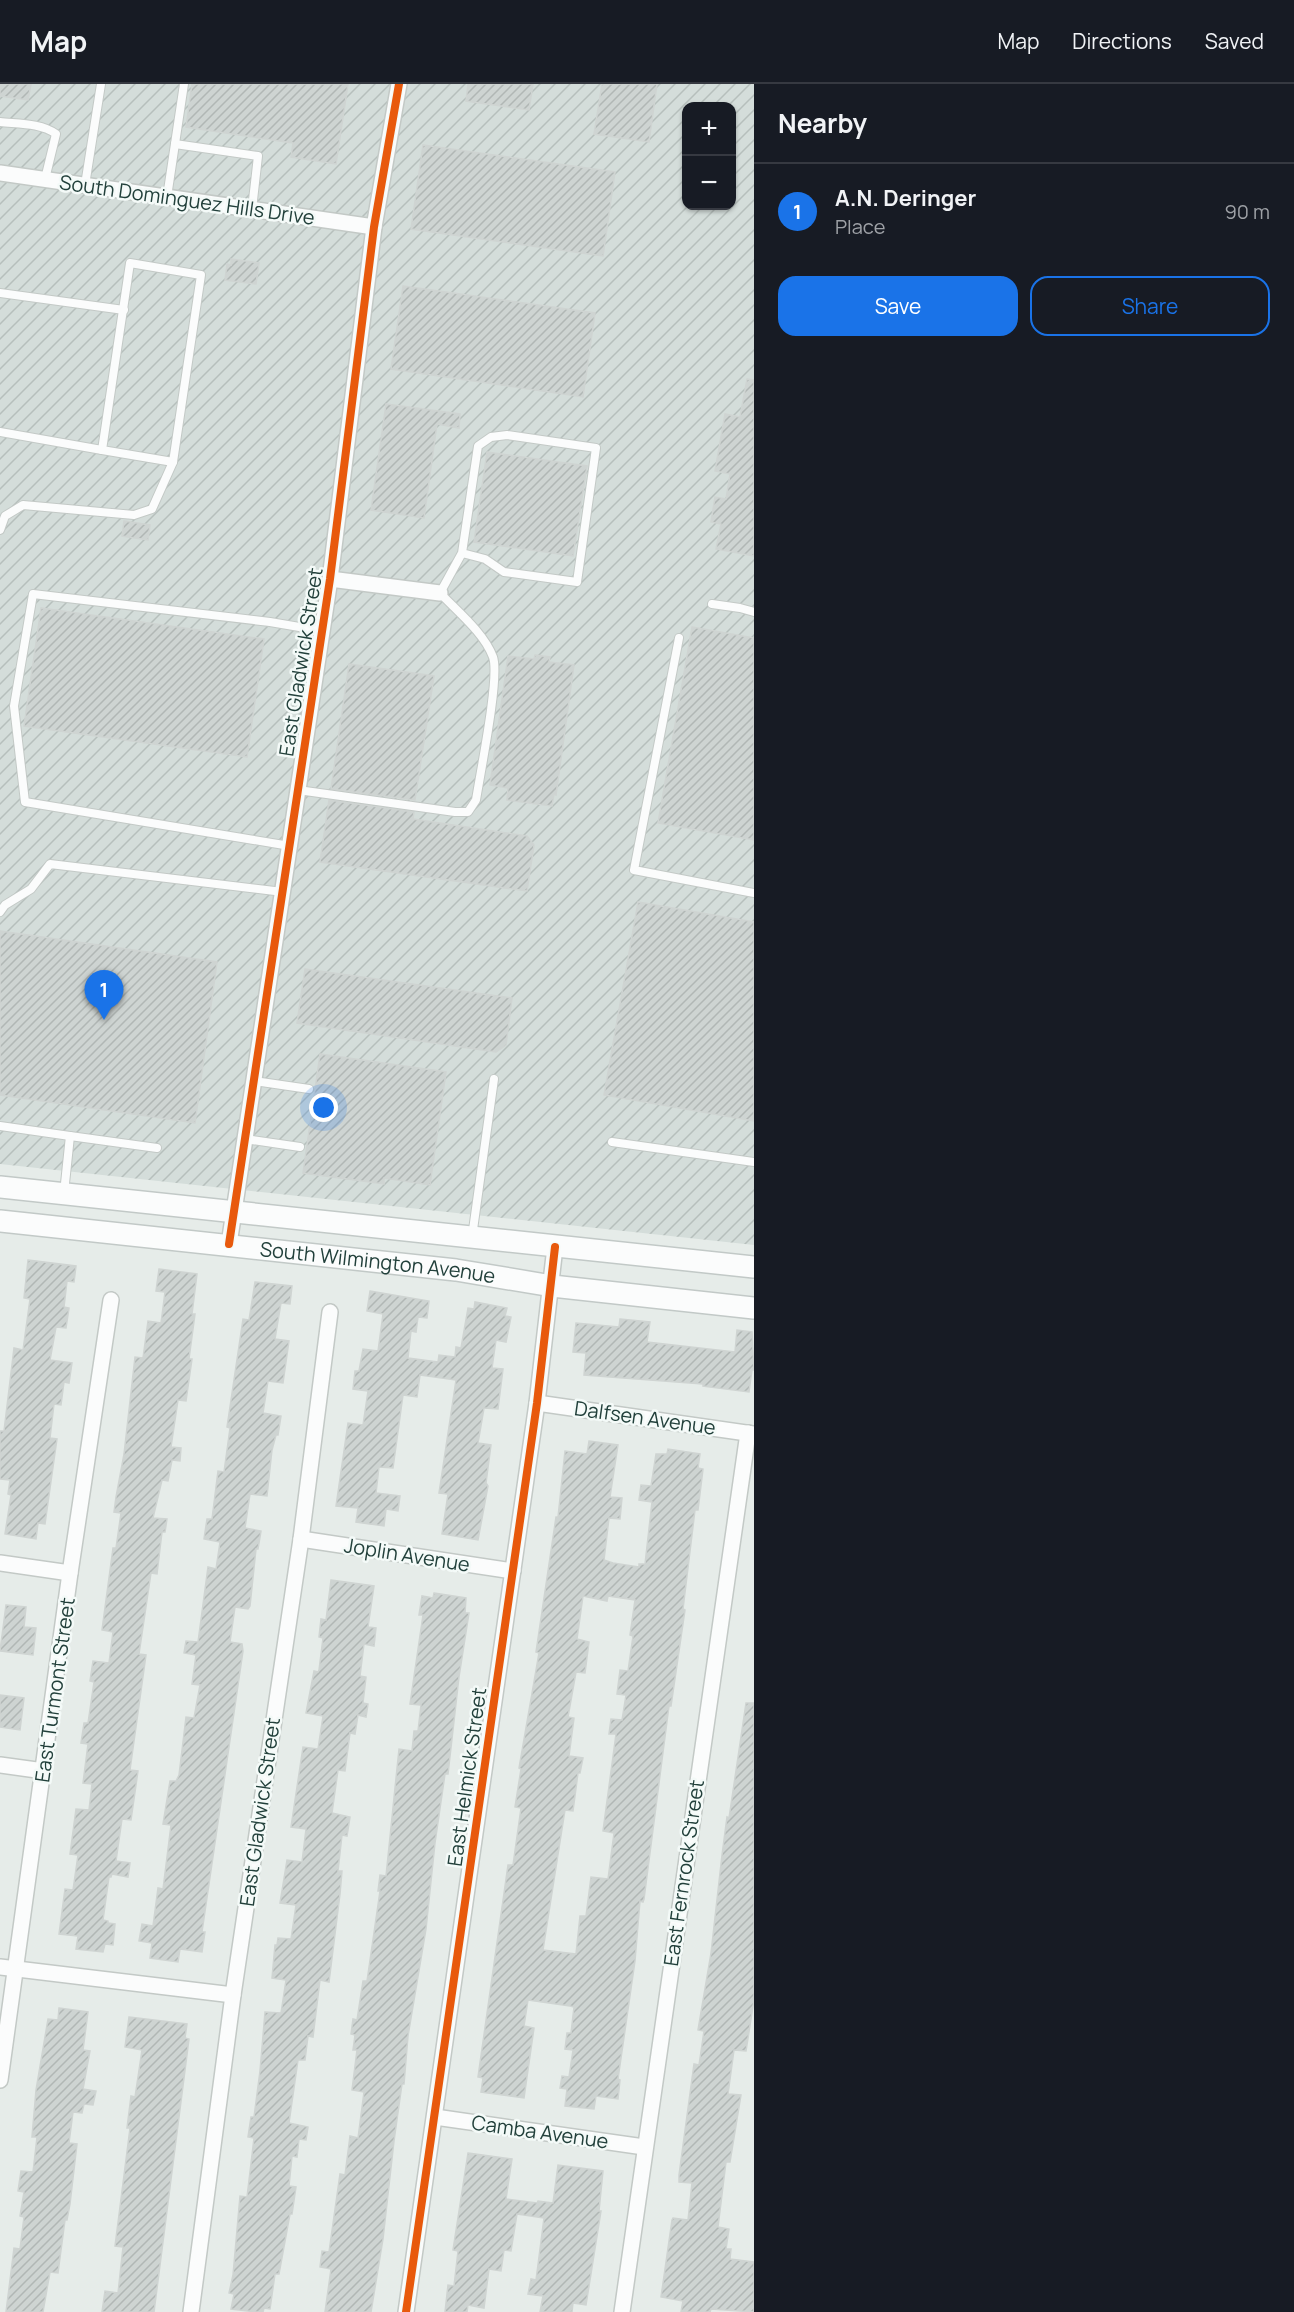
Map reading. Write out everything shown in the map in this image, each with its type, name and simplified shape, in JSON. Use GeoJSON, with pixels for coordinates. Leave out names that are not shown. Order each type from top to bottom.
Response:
{"type":"FeatureCollection","features":[{"type":"Feature","properties":{"kind":"main road","name":"South Wilmington Avenue"},"geometry":{"type":"LineString","coordinates":[[0,1187],[754,1267]]}},
{"type":"Feature","properties":{"kind":"main road","name":"South Wilmington Avenue"},"geometry":{"type":"LineString","coordinates":[[0,1221],[456,1270],[552,1286],[754,1308]]}},
{"type":"Feature","properties":{"kind":"street","name":"East Gladwick Street"},"geometry":{"type":"LineString","coordinates":[[229,1244],[330,579],[374,227],[399,84]]}},
{"type":"Feature","properties":{"kind":"street","name":"South Dominguez Hills Drive"},"geometry":{"type":"LineString","coordinates":[[0,173],[374,227]]}},
{"type":"Feature","properties":{"kind":"street"},"geometry":{"type":"LineString","coordinates":[[330,579],[440,593]]}},
{"type":"Feature","properties":{"kind":"street","name":"East Helmick Street"},"geometry":{"type":"LineString","coordinates":[[406,2312],[537,1403],[555,1247]]}},
{"type":"Feature","properties":{"kind":"street","name":"East Turmont Street"},"geometry":{"type":"LineString","coordinates":[[0,2080],[70,1573],[111,1300]]}},
{"type":"Feature","properties":{"kind":"street","name":"East Gladwick Street"},"geometry":{"type":"LineString","coordinates":[[191,2312],[233,1995],[301,1539],[330,1312]]}},
{"type":"Feature","properties":{"kind":"street","name":"Dalfsen Avenue"},"geometry":{"type":"LineString","coordinates":[[537,1403],[751,1434]]}},
{"type":"Feature","properties":{"kind":"street","name":"East Fernrock Street"},"geometry":{"type":"LineString","coordinates":[[622,2312],[644,2147],[751,1434]]}},
{"type":"Feature","properties":{"kind":"street","name":"Joplin Avenue"},"geometry":{"type":"LineString","coordinates":[[301,1539],[513,1571]]}},
{"type":"Feature","properties":{"kind":"street"},"geometry":{"type":"LineString","coordinates":[[0,1563],[70,1573]]}},
{"type":"Feature","properties":{"kind":"street"},"geometry":{"type":"LineString","coordinates":[[0,1765],[44,1770]]}},
{"type":"Feature","properties":{"kind":"street"},"geometry":{"type":"LineString","coordinates":[[0,1967],[233,1995]]}},
{"type":"Feature","properties":{"kind":"street","name":"Camba Avenue"},"geometry":{"type":"LineString","coordinates":[[435,2117],[644,2147]]}},
{"type":"Feature","properties":{"kind":"lane"},"geometry":{"type":"LineString","coordinates":[[85,185],[101,84]]}},
{"type":"Feature","properties":{"kind":"lane"},"geometry":{"type":"LineString","coordinates":[[167,197],[184,84]]}},
{"type":"Feature","properties":{"kind":"lane"},"geometry":{"type":"LineString","coordinates":[[0,122],[36,126],[56,134],[45,179]]}},
{"type":"Feature","properties":{"kind":"lane"},"geometry":{"type":"LineString","coordinates":[[175,144],[258,156],[252,209]]}},
{"type":"Feature","properties":{"kind":"lane"},"geometry":{"type":"LineString","coordinates":[[0,531],[5,516],[23,505],[134,515],[152,509],[173,462],[201,275],[130,263],[102,450]]}},
{"type":"Feature","properties":{"kind":"lane"},"geometry":{"type":"LineString","coordinates":[[0,292],[124,310]]}},
{"type":"Feature","properties":{"kind":"lane"},"geometry":{"type":"LineString","coordinates":[[0,432],[173,462]]}},
{"type":"Feature","properties":{"kind":"lane"},"geometry":{"type":"LineString","coordinates":[[298,790],[468,812],[476,800],[493,690],[494,660],[486,642],[440,593],[462,553],[478,446],[491,437],[507,435],[596,448],[577,582],[504,572],[485,559],[462,553]]}},
{"type":"Feature","properties":{"kind":"lane"},"geometry":{"type":"LineString","coordinates":[[290,846],[25,802],[14,706],[33,594],[270,622],[322,631]]}},
{"type":"Feature","properties":{"kind":"lane"},"geometry":{"type":"LineString","coordinates":[[712,604],[754,612]]}},
{"type":"Feature","properties":{"kind":"lane"},"geometry":{"type":"LineString","coordinates":[[679,638],[634,870],[754,893]]}},
{"type":"Feature","properties":{"kind":"lane"},"geometry":{"type":"LineString","coordinates":[[0,912],[5,905],[31,889],[50,864],[283,892]]}},
{"type":"Feature","properties":{"kind":"lane"},"geometry":{"type":"LineString","coordinates":[[472,1238],[494,1079]]}},
{"type":"Feature","properties":{"kind":"lane"},"geometry":{"type":"LineString","coordinates":[[254,1081],[309,1089]]}},
{"type":"Feature","properties":{"kind":"lane"},"geometry":{"type":"LineString","coordinates":[[0,1126],[157,1148]]}},
{"type":"Feature","properties":{"kind":"lane"},"geometry":{"type":"LineString","coordinates":[[64,1194],[70,1136]]}},
{"type":"Feature","properties":{"kind":"lane"},"geometry":{"type":"LineString","coordinates":[[245,1139],[300,1147]]}},
{"type":"Feature","properties":{"kind":"lane"},"geometry":{"type":"LineString","coordinates":[[612,1142],[754,1162]]}},
{"type":"Feature","properties":{"kind":"shaded area"},"geometry":{"type":"Polygon","coordinates":[[[0,84],[754,84],[754,1245],[0,1164],[0,84]]]}},
{"type":"Feature","properties":{"kind":"building"},"geometry":{"type":"Polygon","coordinates":[[[0,84],[31,84],[28,100],[0,96],[0,84]]]}},
{"type":"Feature","properties":{"kind":"building"},"geometry":{"type":"Polygon","coordinates":[[[192,84],[348,84],[336,164],[291,157],[293,143],[186,127],[192,84]]]}},
{"type":"Feature","properties":{"kind":"building"},"geometry":{"type":"Polygon","coordinates":[[[468,84],[533,84],[529,110],[466,101],[468,84]]]}},
{"type":"Feature","properties":{"kind":"building"},"geometry":{"type":"Polygon","coordinates":[[[602,84],[657,84],[649,142],[594,134],[602,84]]]}},
{"type":"Feature","properties":{"kind":"building"},"geometry":{"type":"Polygon","coordinates":[[[423,145],[615,172],[603,256],[411,229],[423,145]]]}},
{"type":"Feature","properties":{"kind":"building"},"geometry":{"type":"Polygon","coordinates":[[[231,259],[259,263],[256,284],[225,280],[227,264],[231,265],[231,259]]]}},
{"type":"Feature","properties":{"kind":"building"},"geometry":{"type":"Polygon","coordinates":[[[403,286],[595,313],[583,397],[391,369],[403,286]]]}},
{"type":"Feature","properties":{"kind":"building"},"geometry":{"type":"Polygon","coordinates":[[[747,379],[754,380],[754,556],[716,549],[721,524],[711,522],[715,497],[726,499],[730,474],[715,471],[725,414],[740,417],[747,379]]]}},
{"type":"Feature","properties":{"kind":"building"},"geometry":{"type":"Polygon","coordinates":[[[386,404],[460,414],[459,428],[437,424],[424,518],[371,510],[386,404]]]}},
{"type":"Feature","properties":{"kind":"building"},"geometry":{"type":"Polygon","coordinates":[[[487,452],[587,466],[573,556],[474,542],[487,452]]]}},
{"type":"Feature","properties":{"kind":"building"},"geometry":{"type":"Polygon","coordinates":[[[124,521],[150,525],[148,540],[122,536],[124,521]]]}},
{"type":"Feature","properties":{"kind":"building"},"geometry":{"type":"Polygon","coordinates":[[[41,608],[264,639],[247,757],[24,726],[41,608]]]}},
{"type":"Feature","properties":{"kind":"building"},"geometry":{"type":"Polygon","coordinates":[[[692,627],[754,638],[754,840],[658,823],[692,627]]]}},
{"type":"Feature","properties":{"kind":"building"},"geometry":{"type":"Polygon","coordinates":[[[535,655],[550,657],[549,662],[574,665],[556,795],[554,794],[552,806],[507,800],[508,788],[490,785],[508,656],[534,659],[535,655]]]}},
{"type":"Feature","properties":{"kind":"building"},"geometry":{"type":"Polygon","coordinates":[[[349,664],[434,676],[415,800],[331,789],[349,664]]]}},
{"type":"Feature","properties":{"kind":"building"},"geometry":{"type":"Polygon","coordinates":[[[329,800],[414,812],[413,819],[527,836],[534,845],[527,891],[320,862],[329,800]]]}},
{"type":"Feature","properties":{"kind":"building"},"geometry":{"type":"Polygon","coordinates":[[[638,902],[754,922],[754,1121],[604,1095],[638,902]]]}},
{"type":"Feature","properties":{"kind":"building"},"geometry":{"type":"Polygon","coordinates":[[[0,931],[217,962],[195,1123],[0,1095],[0,931]]]}},
{"type":"Feature","properties":{"kind":"building"},"geometry":{"type":"Polygon","coordinates":[[[305,969],[512,998],[506,1045],[496,1052],[297,1023],[305,969]]]}},
{"type":"Feature","properties":{"kind":"building"},"geometry":{"type":"Polygon","coordinates":[[[320,1054],[446,1072],[430,1185],[384,1178],[384,1184],[303,1173],[320,1054]]]}},
{"type":"Feature","properties":{"kind":"building"},"geometry":{"type":"Polygon","coordinates":[[[28,1260],[76,1266],[74,1282],[67,1281],[64,1307],[69,1308],[66,1328],[56,1327],[50,1360],[72,1363],[69,1383],[64,1382],[61,1405],[54,1404],[50,1438],[57,1439],[45,1524],[38,1523],[36,1539],[5,1534],[11,1495],[8,1494],[10,1480],[0,1479],[0,1431],[4,1431],[14,1348],[23,1350],[30,1299],[24,1298],[28,1260]]]}},
{"type":"Feature","properties":{"kind":"building"},"geometry":{"type":"Polygon","coordinates":[[[159,1269],[197,1274],[189,1359],[192,1359],[186,1401],[178,1400],[171,1447],[181,1448],[180,1461],[172,1460],[168,1481],[162,1480],[153,1518],[167,1519],[165,1532],[162,1532],[157,1574],[151,1573],[139,1654],[146,1655],[130,1770],[138,1771],[131,1820],[122,1819],[116,1861],[130,1863],[128,1877],[112,1874],[109,1877],[103,1920],[115,1924],[113,1945],[105,1944],[103,1952],[76,1949],[78,1936],[59,1934],[65,1889],[73,1890],[78,1855],[70,1854],[76,1809],[89,1810],[92,1784],[83,1783],[88,1744],[81,1743],[84,1723],[88,1723],[94,1682],[90,1681],[93,1661],[109,1663],[113,1632],[102,1630],[113,1548],[116,1548],[121,1513],[114,1512],[124,1454],[135,1357],[143,1358],[148,1321],[161,1323],[165,1292],[156,1291],[159,1269]]]}},
{"type":"Feature","properties":{"kind":"building"},"geometry":{"type":"Polygon","coordinates":[[[255,1282],[292,1286],[290,1304],[281,1303],[275,1339],[289,1341],[283,1383],[268,1381],[263,1413],[281,1416],[278,1435],[276,1435],[272,1450],[267,1496],[250,1494],[245,1528],[261,1531],[258,1549],[256,1549],[250,1606],[248,1609],[235,1607],[230,1642],[242,1644],[243,1651],[202,1932],[205,1932],[202,1952],[180,1949],[178,1962],[150,1958],[152,1943],[139,1941],[142,1924],[153,1926],[158,1888],[163,1889],[171,1825],[163,1824],[170,1781],[176,1781],[179,1775],[186,1717],[194,1718],[200,1685],[192,1684],[196,1655],[184,1653],[186,1641],[198,1642],[208,1567],[216,1569],[220,1542],[204,1539],[207,1519],[212,1519],[218,1471],[224,1472],[230,1428],[227,1427],[243,1319],[249,1320],[255,1282]]]}},
{"type":"Feature","properties":{"kind":"building"},"geometry":{"type":"Polygon","coordinates":[[[370,1291],[429,1301],[427,1318],[418,1317],[416,1332],[411,1331],[408,1358],[438,1362],[439,1355],[455,1357],[456,1347],[461,1348],[468,1308],[474,1309],[475,1302],[507,1308],[505,1316],[511,1317],[506,1342],[496,1340],[492,1368],[503,1369],[498,1409],[484,1408],[478,1443],[491,1445],[486,1483],[488,1486],[478,1540],[442,1534],[448,1494],[439,1493],[456,1380],[420,1375],[417,1397],[403,1395],[393,1468],[379,1467],[376,1493],[400,1496],[398,1511],[386,1509],[384,1526],[356,1522],[358,1508],[336,1506],[348,1423],[363,1425],[368,1391],[353,1389],[355,1371],[359,1371],[363,1349],[378,1351],[383,1314],[367,1311],[370,1291]]]}},
{"type":"Feature","properties":{"kind":"building"},"geometry":{"type":"Polygon","coordinates":[[[620,1319],[650,1322],[647,1342],[735,1352],[737,1330],[752,1332],[754,1370],[752,1370],[749,1392],[703,1386],[703,1384],[584,1375],[586,1353],[573,1352],[576,1323],[619,1327],[620,1319]]]}},
{"type":"Feature","properties":{"kind":"building"},"geometry":{"type":"Polygon","coordinates":[[[589,1441],[618,1445],[610,1497],[622,1498],[620,1519],[609,1518],[604,1560],[639,1567],[639,1564],[645,1564],[652,1502],[639,1500],[641,1485],[651,1486],[656,1454],[667,1454],[668,1449],[700,1454],[698,1468],[703,1469],[698,1510],[695,1510],[683,1609],[685,1610],[671,1706],[669,1706],[644,1899],[643,1902],[640,1901],[635,1961],[618,2079],[620,2080],[618,2099],[596,2096],[594,2109],[565,2106],[567,2089],[560,2088],[562,2076],[569,2077],[573,2050],[565,2049],[567,2033],[571,2033],[574,2007],[528,2000],[524,2026],[534,2028],[524,2098],[481,2092],[483,2078],[478,2077],[508,1865],[513,1865],[521,1808],[515,1807],[521,1769],[519,1768],[539,1653],[536,1652],[556,1517],[558,1517],[565,1451],[587,1454],[589,1441]],[[583,1596],[577,1639],[589,1642],[585,1673],[576,1672],[568,1717],[574,1718],[569,1756],[583,1758],[580,1773],[578,1773],[573,1811],[565,1810],[543,1950],[576,1954],[580,1916],[586,1916],[591,1877],[608,1879],[614,1833],[603,1831],[616,1734],[609,1734],[611,1719],[622,1720],[626,1695],[617,1694],[620,1670],[628,1671],[635,1600],[608,1596],[607,1601],[583,1596]]]}},
{"type":"Feature","properties":{"kind":"building"},"geometry":{"type":"Polygon","coordinates":[[[331,1580],[374,1586],[368,1627],[376,1628],[374,1646],[364,1644],[360,1676],[366,1677],[363,1703],[368,1704],[366,1717],[358,1715],[355,1734],[350,1733],[345,1771],[338,1770],[332,1813],[350,1817],[347,1836],[342,1835],[338,1871],[342,1871],[340,1894],[329,1982],[320,1980],[313,2037],[308,2036],[305,2060],[298,2060],[289,2123],[308,2127],[306,2140],[299,2139],[297,2157],[292,2156],[289,2186],[296,2187],[279,2274],[275,2274],[270,2309],[264,2308],[263,2312],[256,2312],[231,2309],[234,2294],[229,2293],[233,2275],[240,2196],[247,2197],[254,2138],[248,2137],[251,2117],[254,2117],[265,2012],[281,2013],[286,1980],[272,1978],[275,1945],[277,1945],[278,1938],[291,1939],[296,1905],[280,1903],[287,1860],[302,1862],[306,1829],[291,1827],[303,1747],[318,1749],[323,1716],[306,1713],[314,1671],[319,1670],[323,1638],[319,1637],[321,1619],[326,1620],[331,1580]]]}},
{"type":"Feature","properties":{"kind":"building"},"geometry":{"type":"Polygon","coordinates":[[[434,1593],[466,1598],[465,1613],[469,1613],[448,1774],[445,1774],[435,1843],[426,1929],[408,2036],[404,2084],[402,2084],[394,2141],[383,2239],[371,2312],[325,2312],[331,2269],[320,2267],[322,2251],[329,2252],[340,2174],[345,2175],[350,2136],[358,2138],[364,2092],[352,2090],[357,2050],[353,2050],[355,2035],[351,2034],[353,2019],[357,2020],[363,1981],[367,1981],[380,1891],[378,1891],[380,1875],[386,1876],[399,1749],[412,1751],[414,1731],[418,1731],[421,1705],[410,1704],[423,1615],[419,1615],[422,1596],[433,1598],[434,1593]]]}},
{"type":"Feature","properties":{"kind":"building"},"geometry":{"type":"Polygon","coordinates":[[[6,1605],[26,1607],[24,1627],[36,1628],[33,1655],[0,1651],[6,1605]]]}},
{"type":"Feature","properties":{"kind":"building"},"geometry":{"type":"Polygon","coordinates":[[[0,1695],[24,1698],[20,1730],[0,1727],[0,1695]]]}},
{"type":"Feature","properties":{"kind":"building"},"geometry":{"type":"Polygon","coordinates":[[[746,1703],[754,1703],[754,2000],[746,2051],[734,2050],[728,2094],[741,2095],[730,2162],[726,2162],[718,2227],[729,2229],[726,2249],[731,2249],[730,2259],[754,2262],[754,2312],[711,2309],[710,2312],[681,2312],[683,2301],[661,2297],[672,2220],[673,2218],[688,2220],[692,2183],[679,2182],[679,2175],[694,2064],[699,2065],[704,2031],[698,2030],[711,1953],[727,1817],[729,1818],[746,1703]]]}},
{"type":"Feature","properties":{"kind":"building"},"geometry":{"type":"Polygon","coordinates":[[[59,2008],[88,2012],[83,2050],[90,2051],[83,2089],[96,2091],[93,2105],[84,2104],[82,2113],[73,2112],[69,2143],[77,2144],[70,2204],[67,2220],[65,2220],[58,2273],[50,2272],[43,2312],[6,2312],[14,2248],[20,2249],[24,2217],[20,2216],[24,2192],[18,2191],[21,2171],[33,2172],[37,2137],[32,2137],[36,2090],[48,2019],[58,2020],[59,2008]]]}},
{"type":"Feature","properties":{"kind":"building"},"geometry":{"type":"Polygon","coordinates":[[[129,2017],[187,2024],[185,2038],[189,2039],[154,2312],[102,2312],[105,2291],[118,2293],[123,2247],[115,2246],[130,2128],[127,2128],[131,2096],[135,2097],[142,2050],[125,2047],[129,2017]]]}},
{"type":"Feature","properties":{"kind":"building"},"geometry":{"type":"Polygon","coordinates":[[[468,2153],[512,2159],[506,2199],[553,2203],[558,2165],[603,2171],[599,2211],[601,2211],[586,2305],[573,2303],[572,2312],[540,2312],[543,2296],[528,2294],[531,2279],[536,2280],[544,2218],[517,2214],[511,2251],[504,2250],[501,2271],[489,2269],[484,2308],[468,2305],[467,2312],[445,2312],[448,2285],[454,2286],[458,2251],[453,2250],[468,2153]]]}},
{"type":"Feature","properties":{"kind":"cycle path"},"geometry":{"type":"LineString","coordinates":[[229,1244],[330,579],[374,227],[399,84]]}},
{"type":"Feature","properties":{"kind":"cycle path"},"geometry":{"type":"LineString","coordinates":[[406,2312],[537,1403],[555,1247]]}},
{"type":"Feature","properties":{"kind":"place","name":"A.N. Deringer"},"geometry":{"type":"Point","coordinates":[104,1020]}}]}
